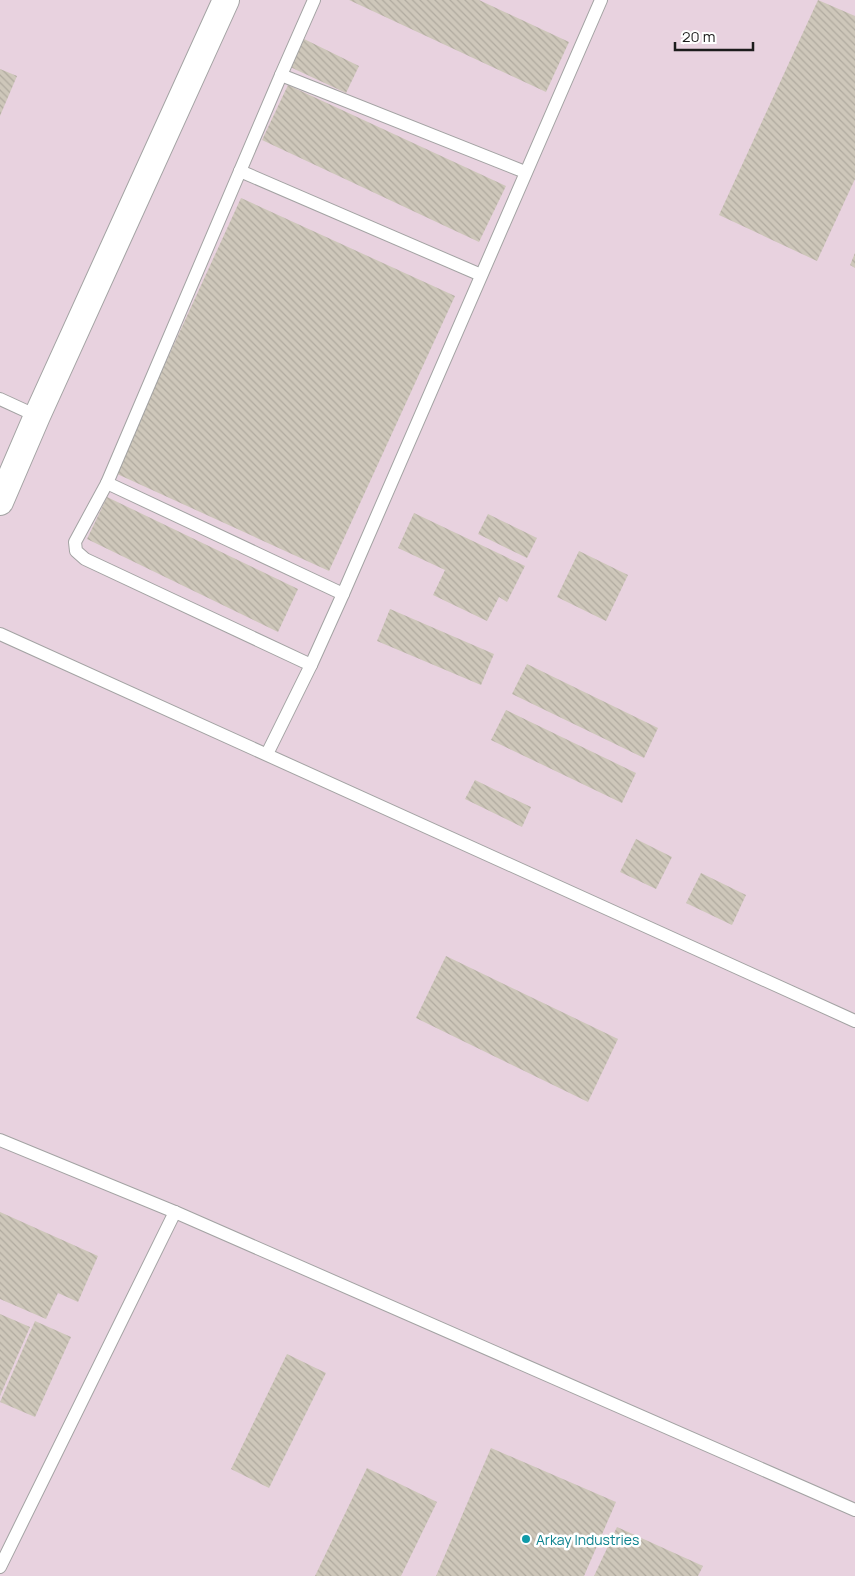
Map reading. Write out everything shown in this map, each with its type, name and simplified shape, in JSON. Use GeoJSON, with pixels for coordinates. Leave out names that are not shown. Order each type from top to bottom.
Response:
{"type":"FeatureCollection","features":[{"type":"Feature","properties":{"kind":"street"},"geometry":{"type":"LineString","coordinates":[[0,502],[37,416],[226,0]]}},
{"type":"Feature","properties":{"kind":"lane"},"geometry":{"type":"LineString","coordinates":[[311,665],[85,559],[76,551],[75,542],[107,483],[314,0]]}},
{"type":"Feature","properties":{"kind":"lane"},"geometry":{"type":"LineString","coordinates":[[267,754],[311,665],[343,594],[601,0]]}},
{"type":"Feature","properties":{"kind":"lane"},"geometry":{"type":"LineString","coordinates":[[281,74],[525,172]]}},
{"type":"Feature","properties":{"kind":"lane"},"geometry":{"type":"LineString","coordinates":[[240,171],[481,275]]}},
{"type":"Feature","properties":{"kind":"lane"},"geometry":{"type":"LineString","coordinates":[[0,399],[37,416]]}},
{"type":"Feature","properties":{"kind":"lane"},"geometry":{"type":"LineString","coordinates":[[107,483],[343,594]]}},
{"type":"Feature","properties":{"kind":"lane"},"geometry":{"type":"LineString","coordinates":[[0,634],[855,1021]]}},
{"type":"Feature","properties":{"kind":"lane"},"geometry":{"type":"LineString","coordinates":[[0,1140],[175,1212],[855,1510]]}},
{"type":"Feature","properties":{"kind":"lane"},"geometry":{"type":"LineString","coordinates":[[0,1567],[175,1212]]}},
{"type":"Feature","properties":{"kind":"shaded area"},"geometry":{"type":"Polygon","coordinates":[[[0,0],[855,0],[855,1576],[0,1576],[0,0]]]}},
{"type":"Feature","properties":{"kind":"building"},"geometry":{"type":"Polygon","coordinates":[[[349,0],[479,0],[569,42],[546,92],[349,0]]]}},
{"type":"Feature","properties":{"kind":"building"},"geometry":{"type":"Polygon","coordinates":[[[818,0],[855,16],[855,179],[817,261],[719,215],[818,0]]]}},
{"type":"Feature","properties":{"kind":"building"},"geometry":{"type":"Polygon","coordinates":[[[302,38],[359,66],[346,93],[288,66],[302,38]]]}},
{"type":"Feature","properties":{"kind":"building"},"geometry":{"type":"Polygon","coordinates":[[[0,69],[17,76],[0,116],[0,69]]]}},
{"type":"Feature","properties":{"kind":"building"},"geometry":{"type":"Polygon","coordinates":[[[288,85],[506,186],[479,242],[262,140],[288,85]]]}},
{"type":"Feature","properties":{"kind":"building"},"geometry":{"type":"Polygon","coordinates":[[[241,198],[455,296],[329,571],[115,473],[241,198]]]}},
{"type":"Feature","properties":{"kind":"building"},"geometry":{"type":"Polygon","coordinates":[[[855,253],[855,268],[850,265],[855,253]]]}},
{"type":"Feature","properties":{"kind":"building"},"geometry":{"type":"Polygon","coordinates":[[[107,497],[298,589],[278,632],[87,539],[107,497]]]}},
{"type":"Feature","properties":{"kind":"building"},"geometry":{"type":"Polygon","coordinates":[[[414,513],[525,566],[507,602],[499,597],[487,621],[433,595],[445,570],[398,548],[414,513]]]}},
{"type":"Feature","properties":{"kind":"building"},"geometry":{"type":"Polygon","coordinates":[[[488,514],[537,538],[527,558],[478,534],[488,514]]]}},
{"type":"Feature","properties":{"kind":"building"},"geometry":{"type":"Polygon","coordinates":[[[579,551],[628,575],[606,621],[557,597],[579,551]]]}},
{"type":"Feature","properties":{"kind":"building"},"geometry":{"type":"Polygon","coordinates":[[[390,609],[494,654],[481,685],[377,641],[390,609]]]}},
{"type":"Feature","properties":{"kind":"building"},"geometry":{"type":"Polygon","coordinates":[[[527,664],[658,728],[644,758],[512,694],[527,664]]]}},
{"type":"Feature","properties":{"kind":"building"},"geometry":{"type":"Polygon","coordinates":[[[506,710],[636,773],[622,803],[491,740],[506,710]]]}},
{"type":"Feature","properties":{"kind":"building"},"geometry":{"type":"Polygon","coordinates":[[[475,780],[531,807],[522,827],[465,799],[475,780]]]}},
{"type":"Feature","properties":{"kind":"building"},"geometry":{"type":"Polygon","coordinates":[[[636,839],[672,857],[656,889],[620,872],[636,839]]]}},
{"type":"Feature","properties":{"kind":"building"},"geometry":{"type":"Polygon","coordinates":[[[701,873],[746,895],[732,925],[686,903],[701,873]]]}},
{"type":"Feature","properties":{"kind":"building"},"geometry":{"type":"Polygon","coordinates":[[[446,956],[618,1039],[588,1102],[416,1018],[446,956]]]}},
{"type":"Feature","properties":{"kind":"building"},"geometry":{"type":"Polygon","coordinates":[[[0,1212],[98,1256],[78,1302],[58,1293],[46,1319],[0,1299],[0,1212]]]}},
{"type":"Feature","properties":{"kind":"building"},"geometry":{"type":"Polygon","coordinates":[[[0,1314],[30,1327],[0,1396],[0,1314]]]}},
{"type":"Feature","properties":{"kind":"building"},"geometry":{"type":"Polygon","coordinates":[[[35,1321],[71,1337],[35,1417],[0,1402],[35,1321]]]}},
{"type":"Feature","properties":{"kind":"building"},"geometry":{"type":"Polygon","coordinates":[[[287,1354],[326,1373],[269,1488],[231,1469],[287,1354]]]}},
{"type":"Feature","properties":{"kind":"building","name":"Arkay Industries"},"geometry":{"type":"Polygon","coordinates":[[[491,1448],[616,1502],[584,1576],[436,1576],[491,1448]]]}},
{"type":"Feature","properties":{"kind":"building"},"geometry":{"type":"Polygon","coordinates":[[[367,1468],[437,1502],[401,1576],[315,1576],[367,1468]]]}},
{"type":"Feature","properties":{"kind":"building"},"geometry":{"type":"Polygon","coordinates":[[[617,1527],[703,1566],[698,1576],[594,1576],[617,1527]]]}},
{"type":"Feature","properties":{"kind":"place","name":"Arkay Industries"},"geometry":{"type":"Point","coordinates":[526,1539]}}]}
